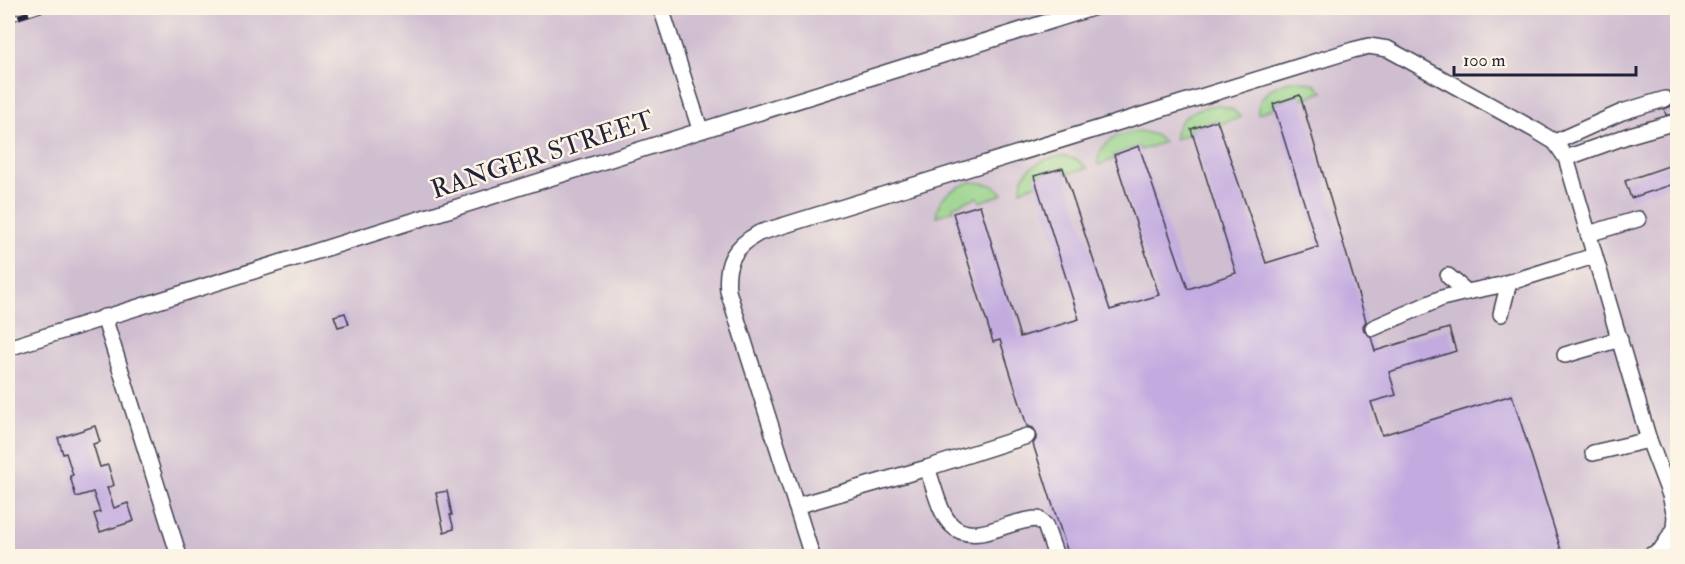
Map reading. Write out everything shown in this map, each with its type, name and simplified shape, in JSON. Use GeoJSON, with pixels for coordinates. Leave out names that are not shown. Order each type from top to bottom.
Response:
{"type":"FeatureCollection","features":[{"type":"Feature","properties":{"kind":"lane"},"geometry":{"type":"LineString","coordinates":[[661,8],[700,129]]}},
{"type":"Feature","properties":{"kind":"lane","name":"RANGER STREET"},"geometry":{"type":"LineString","coordinates":[[8,348],[700,129],[1054,13],[1092,8]]}},
{"type":"Feature","properties":{"kind":"lane"},"geometry":{"type":"LineString","coordinates":[[812,556],[728,291],[726,277],[730,262],[736,250],[746,240],[759,233],[1369,46],[1388,49],[1555,142],[1566,158],[1649,440],[1670,495],[1675,516],[1674,528],[1667,541],[1660,551],[1649,556]]}},
{"type":"Feature","properties":{"kind":"lane"},"geometry":{"type":"LineString","coordinates":[[1555,142],[1622,112],[1665,99]]}},
{"type":"Feature","properties":{"kind":"lane"},"geometry":{"type":"LineString","coordinates":[[1622,112],[1630,135]]}},
{"type":"Feature","properties":{"kind":"lane"},"geometry":{"type":"LineString","coordinates":[[1566,158],[1672,123]]}},
{"type":"Feature","properties":{"kind":"lane"},"geometry":{"type":"LineString","coordinates":[[1587,234],[1638,219]]}},
{"type":"Feature","properties":{"kind":"lane"},"geometry":{"type":"LineString","coordinates":[[1373,328],[1442,298],[1509,282],[1594,256]]}},
{"type":"Feature","properties":{"kind":"lane"},"geometry":{"type":"LineString","coordinates":[[1448,276],[1467,292]]}},
{"type":"Feature","properties":{"kind":"lane"},"geometry":{"type":"LineString","coordinates":[[1501,314],[1509,282]]}},
{"type":"Feature","properties":{"kind":"lane"},"geometry":{"type":"LineString","coordinates":[[104,317],[179,556]]}},
{"type":"Feature","properties":{"kind":"lane"},"geometry":{"type":"LineString","coordinates":[[1565,354],[1620,339]]}},
{"type":"Feature","properties":{"kind":"lane"},"geometry":{"type":"LineString","coordinates":[[796,506],[1027,436]]}},
{"type":"Feature","properties":{"kind":"lane"},"geometry":{"type":"LineString","coordinates":[[1593,453],[1649,440]]}},
{"type":"Feature","properties":{"kind":"lane"},"geometry":{"type":"LineString","coordinates":[[927,468],[946,519],[957,531],[965,534],[985,533],[1038,519],[1044,525],[1056,556]]}},
{"type":"Feature","properties":{"kind":"shaded area"},"geometry":{"type":"Polygon","coordinates":[[[8,8],[1677,8],[1677,556],[8,556],[8,8]]]}},
{"type":"Feature","properties":{"kind":"green space"},"geometry":{"type":"Polygon","coordinates":[[[1299,80],[1314,84],[1323,92],[1301,99],[1299,95],[1273,104],[1274,108],[1258,114],[1261,100],[1271,89],[1299,80]]]}},
{"type":"Feature","properties":{"kind":"green space"},"geometry":{"type":"Polygon","coordinates":[[[1217,105],[1232,109],[1241,117],[1218,125],[1217,120],[1191,129],[1192,133],[1175,139],[1178,125],[1183,119],[1202,108],[1217,105]]]}},
{"type":"Feature","properties":{"kind":"green space"},"geometry":{"type":"Polygon","coordinates":[[[1140,131],[1155,135],[1164,142],[1141,150],[1139,146],[1114,155],[1115,159],[1098,165],[1101,150],[1106,144],[1118,136],[1140,131]]]}},
{"type":"Feature","properties":{"kind":"green space"},"geometry":{"type":"Polygon","coordinates":[[[1063,156],[1078,160],[1087,168],[1066,174],[1063,168],[1035,176],[1037,184],[1021,190],[1024,175],[1034,165],[1063,156]]]}},
{"type":"Feature","properties":{"kind":"green space"},"geometry":{"type":"Polygon","coordinates":[[[971,182],[993,186],[1003,194],[980,202],[978,197],[953,206],[954,210],[937,216],[937,209],[947,194],[971,182]]]}},
{"type":"Feature","properties":{"kind":"building"},"geometry":{"type":"Polygon","coordinates":[[[1677,90],[1677,115],[1666,115],[1664,109],[1672,106],[1674,102],[1672,92],[1677,90]]]}},
{"type":"Feature","properties":{"kind":"building"},"geometry":{"type":"Polygon","coordinates":[[[1300,95],[1366,321],[1363,326],[1364,331],[1371,337],[1375,351],[1449,328],[1456,351],[1389,372],[1396,395],[1371,402],[1382,435],[1512,395],[1563,556],[1069,556],[1033,444],[1036,432],[1027,426],[1000,340],[993,342],[953,213],[980,205],[1020,337],[1079,319],[1034,176],[1063,168],[1110,310],[1159,295],[1114,155],[1139,146],[1188,289],[1236,273],[1191,129],[1217,120],[1266,263],[1318,247],[1273,104],[1300,95]]]}},
{"type":"Feature","properties":{"kind":"building"},"geometry":{"type":"Polygon","coordinates":[[[1677,163],[1677,183],[1631,198],[1625,181],[1677,163]]]}},
{"type":"Feature","properties":{"kind":"building"},"geometry":{"type":"Polygon","coordinates":[[[345,313],[349,324],[338,327],[334,316],[345,313]]]}},
{"type":"Feature","properties":{"kind":"building"},"geometry":{"type":"Polygon","coordinates":[[[95,426],[100,442],[93,444],[100,467],[108,465],[114,485],[107,488],[114,508],[128,503],[134,521],[100,532],[94,514],[100,512],[93,492],[76,497],[70,476],[73,475],[58,438],[95,426]]]}},
{"type":"Feature","properties":{"kind":"building"},"geometry":{"type":"Polygon","coordinates":[[[447,491],[454,529],[444,532],[436,493],[447,491]]]}},
{"type":"Feature","properties":{"kind":"tunnel"},"geometry":{"type":"LineString","coordinates":[[1665,99],[1678,95]]}},
{"type":"Feature","properties":{"kind":"railway"},"geometry":{"type":"LineString","coordinates":[[8,20],[46,8]]}}]}
